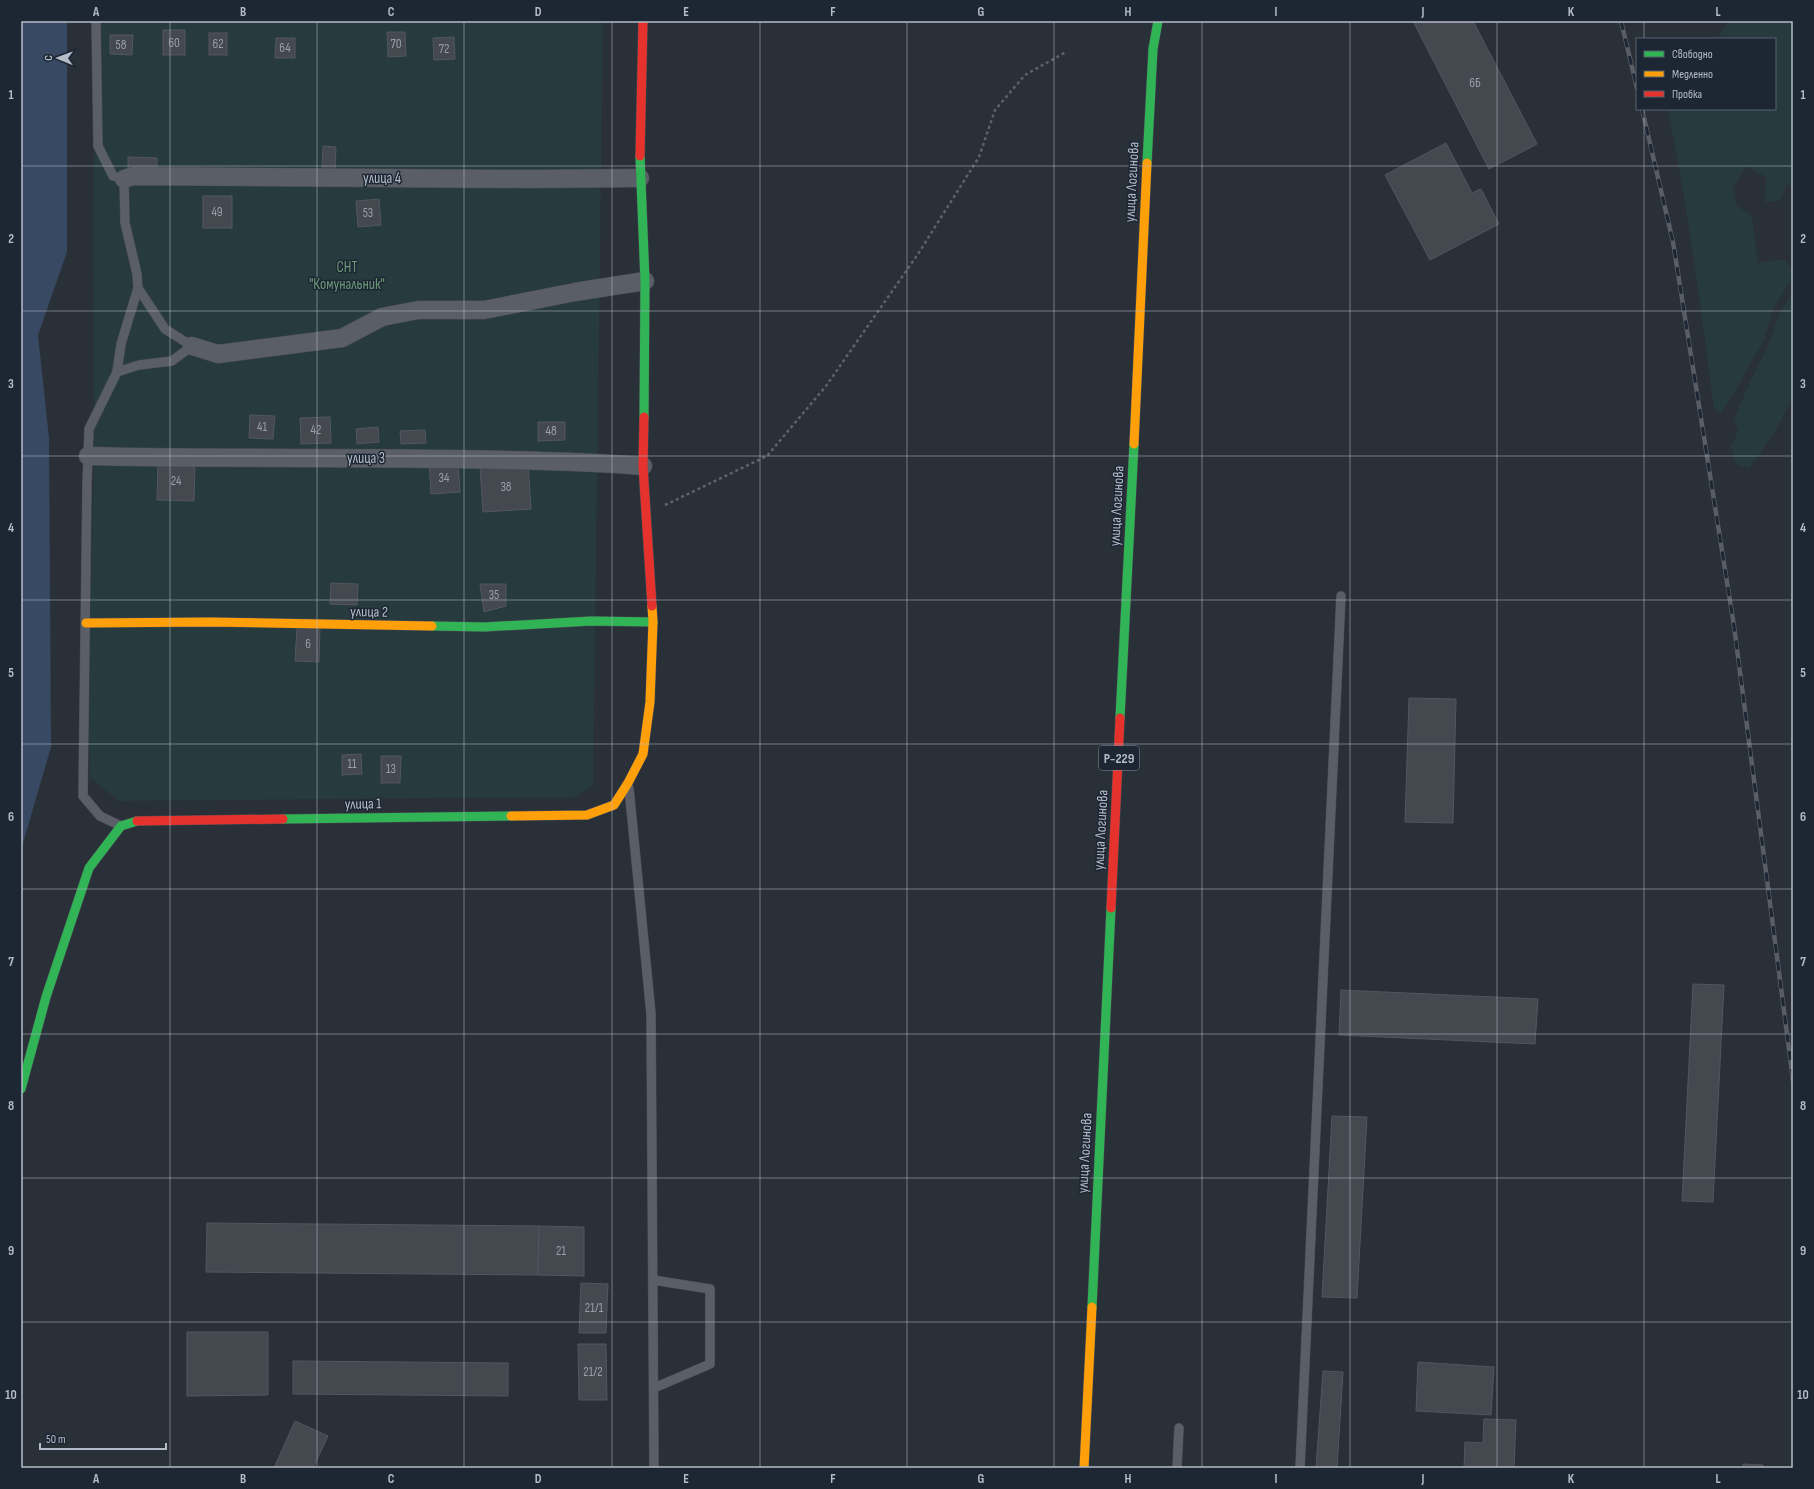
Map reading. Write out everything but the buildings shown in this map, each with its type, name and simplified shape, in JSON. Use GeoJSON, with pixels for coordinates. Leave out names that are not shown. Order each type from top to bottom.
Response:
{"type":"FeatureCollection","features":[{"type":"Feature","properties":{"kind":"street","name":"улица 1"},"geometry":{"type":"LineString","coordinates":[[121,826],[139,821],[587,815],[614,805],[628,783],[643,754],[650,702],[653,622],[643,466],[645,281],[640,178],[643,21]]}},
{"type":"Feature","properties":{"kind":"street"},"geometry":{"type":"LineString","coordinates":[[1149,21],[1153,49]]}},
{"type":"Feature","properties":{"kind":"street"},"geometry":{"type":"LineString","coordinates":[[1153,49],[1158,21]]}},
{"type":"Feature","properties":{"kind":"street","name":"улица Логинова"},"geometry":{"type":"LineString","coordinates":[[1084,1468],[1153,49]]}},
{"type":"Feature","properties":{"kind":"street","name":"улица 4"},"geometry":{"type":"LineString","coordinates":[[124,178],[133,176],[526,179],[640,178]]}},
{"type":"Feature","properties":{"kind":"street"},"geometry":{"type":"LineString","coordinates":[[192,346],[218,354],[342,338],[382,317],[418,310],[484,310],[575,292],[645,281]]}},
{"type":"Feature","properties":{"kind":"street","name":"улица 3"},"geometry":{"type":"LineString","coordinates":[[88,456],[204,458],[411,458],[580,461],[643,466]]}},
{"type":"Feature","properties":{"kind":"street","name":"улица 2"},"geometry":{"type":"LineString","coordinates":[[86,623],[211,622],[484,627],[591,621],[653,622]]}},
{"type":"Feature","properties":{"kind":"street"},"geometry":{"type":"LineString","coordinates":[[21,1089],[46,997],[89,868],[121,826]]}},
{"type":"Feature","properties":{"kind":"lane"},"geometry":{"type":"LineString","coordinates":[[96,21],[98,146],[113,176],[124,178],[125,223],[137,274],[138,288],[121,344],[117,372],[89,429],[83,796],[100,816],[121,826]]}},
{"type":"Feature","properties":{"kind":"lane"},"geometry":{"type":"LineString","coordinates":[[117,372],[139,365],[172,361],[192,346],[165,329],[138,288]]}},
{"type":"Feature","properties":{"kind":"lane"},"geometry":{"type":"LineString","coordinates":[[1300,1468],[1341,596]]}},
{"type":"Feature","properties":{"kind":"lane"},"geometry":{"type":"LineString","coordinates":[[628,783],[651,1014],[654,1468]]}},
{"type":"Feature","properties":{"kind":"lane"},"geometry":{"type":"LineString","coordinates":[[653,1280],[710,1289],[710,1364],[654,1388]]}},
{"type":"Feature","properties":{"kind":"lane"},"geometry":{"type":"LineString","coordinates":[[1177,1468],[1179,1428]]}},
{"type":"Feature","properties":{"kind":"path"},"geometry":{"type":"LineString","coordinates":[[646,514],[707,483],[767,456],[826,386],[918,254],[979,157],[995,110],[1025,74],[1066,52]]}},
{"type":"Feature","properties":{"kind":"green space","name":"СНТ \"Комунальник\""},"geometry":{"type":"Polygon","coordinates":[[[95,21],[603,21],[593,786],[575,797],[119,801],[90,777],[88,717],[94,454],[93,227],[95,21]]]}},
{"type":"Feature","properties":{"kind":"green space"},"geometry":{"type":"Polygon","coordinates":[[[1729,21],[1793,21],[1793,186],[1787,184],[1780,201],[1765,202],[1766,177],[1746,166],[1733,189],[1737,206],[1752,216],[1758,263],[1784,259],[1793,271],[1793,276],[1773,310],[1764,340],[1721,413],[1714,409],[1688,222],[1668,110],[1776,110],[1776,38],[1718,38],[1729,21]]]}},
{"type":"Feature","properties":{"kind":"green space"},"geometry":{"type":"Polygon","coordinates":[[[1793,292],[1793,396],[1773,434],[1749,468],[1736,464],[1731,447],[1738,431],[1734,419],[1767,348],[1780,313],[1793,292]]]}},
{"type":"Feature","properties":{"kind":"water"},"geometry":{"type":"Polygon","coordinates":[[[21,21],[67,21],[67,252],[38,335],[49,438],[51,747],[21,850],[21,21]]]}},
{"type":"Feature","properties":{"kind":"railway"},"geometry":{"type":"LineString","coordinates":[[1621,21],[1636,84]]}},
{"type":"Feature","properties":{"kind":"railway"},"geometry":{"type":"LineString","coordinates":[[1642,110],[1673,242],[1734,626],[1793,1080]]}},
{"type":"Feature","properties":{"kind":"traffic: fast"},"geometry":{"type":"LineString","coordinates":[[1147,163],[1153,49],[1158,21]]}},
{"type":"Feature","properties":{"kind":"traffic: fast"},"geometry":{"type":"LineString","coordinates":[[640,156],[645,281],[644,417]]}},
{"type":"Feature","properties":{"kind":"traffic: fast"},"geometry":{"type":"LineString","coordinates":[[1120,718],[1134,444]]}},
{"type":"Feature","properties":{"kind":"traffic: fast"},"geometry":{"type":"LineString","coordinates":[[432,626],[484,627],[591,621],[653,622]]}},
{"type":"Feature","properties":{"kind":"traffic: fast"},"geometry":{"type":"LineString","coordinates":[[283,819],[511,816]]}},
{"type":"Feature","properties":{"kind":"traffic: fast"},"geometry":{"type":"LineString","coordinates":[[21,1089],[46,997],[89,868],[121,826],[137,821]]}},
{"type":"Feature","properties":{"kind":"traffic: fast"},"geometry":{"type":"LineString","coordinates":[[1092,1307],[1111,908]]}},
{"type":"Feature","properties":{"kind":"traffic: slow"},"geometry":{"type":"LineString","coordinates":[[1134,444],[1147,163]]}},
{"type":"Feature","properties":{"kind":"traffic: slow"},"geometry":{"type":"LineString","coordinates":[[511,816],[587,815],[614,805],[628,783],[643,754],[650,702],[653,622],[652,606]]}},
{"type":"Feature","properties":{"kind":"traffic: slow"},"geometry":{"type":"LineString","coordinates":[[86,623],[211,622],[432,626]]}},
{"type":"Feature","properties":{"kind":"traffic: slow"},"geometry":{"type":"LineString","coordinates":[[1084,1468],[1092,1307]]}},
{"type":"Feature","properties":{"kind":"traffic: jam"},"geometry":{"type":"LineString","coordinates":[[640,156],[643,21]]}},
{"type":"Feature","properties":{"kind":"traffic: jam"},"geometry":{"type":"LineString","coordinates":[[644,417],[643,466],[652,606]]}},
{"type":"Feature","properties":{"kind":"traffic: jam"},"geometry":{"type":"LineString","coordinates":[[1111,908],[1120,718]]}},
{"type":"Feature","properties":{"kind":"traffic: jam"},"geometry":{"type":"LineString","coordinates":[[137,821],[283,819]]}}]}
